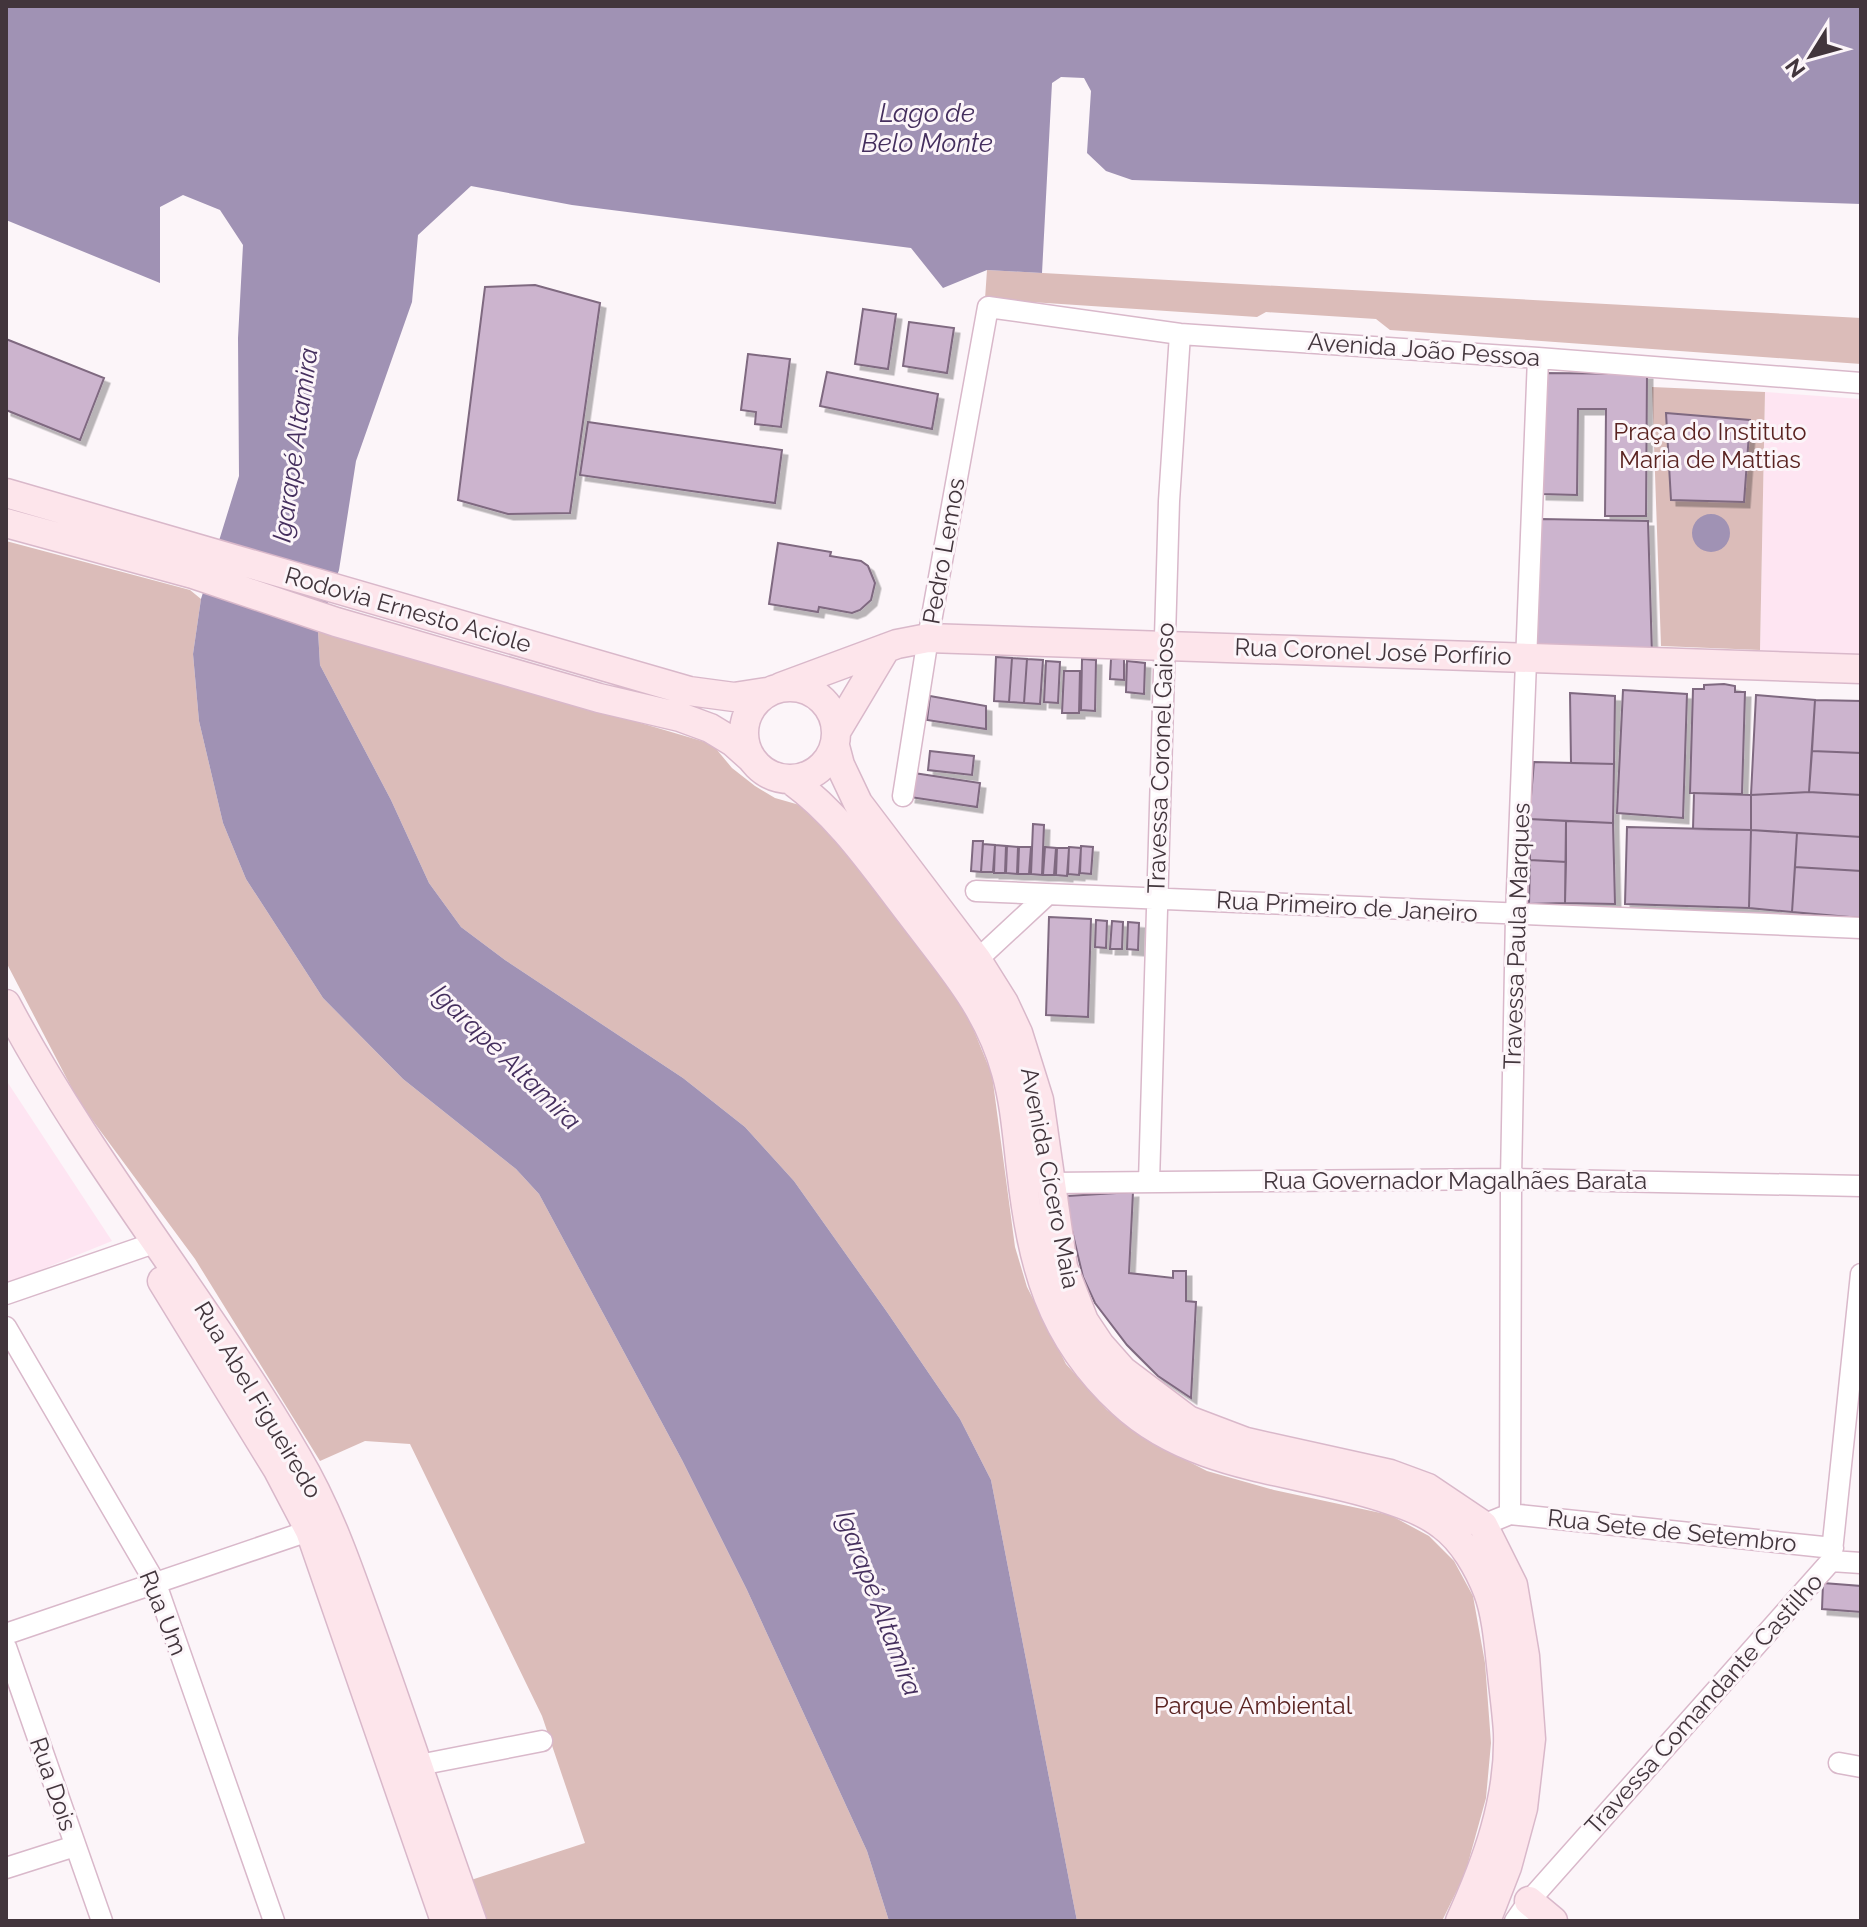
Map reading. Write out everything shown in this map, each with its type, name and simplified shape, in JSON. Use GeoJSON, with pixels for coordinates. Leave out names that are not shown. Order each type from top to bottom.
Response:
{"type":"FeatureCollection","features":[{"type":"Feature","properties":{"kind":"main road","name":"Rodovia Ernesto Aciole"},"geometry":{"type":"LineString","coordinates":[[6,493],[197,561],[336,622],[599,698],[680,717],[710,728],[752,759]]}},
{"type":"Feature","properties":{"kind":"main road","name":"Rodovia Ernesto Aciole"},"geometry":{"type":"LineString","coordinates":[[6,523],[344,593],[689,691],[734,697],[774,690]]}},
{"type":"Feature","properties":{"kind":"main road","name":"Rua Coronel José Porfírio"},"geometry":{"type":"LineString","coordinates":[[774,690],[886,648],[928,638],[1861,669]]}},
{"type":"Feature","properties":{"kind":"main road"},"geometry":{"type":"LineString","coordinates":[[836,738],[828,708],[812,692],[797,687],[774,690],[756,702],[747,715],[743,729],[745,745],[762,770],[791,780],[819,770],[829,759],[836,738],[886,648]]}},
{"type":"Feature","properties":{"kind":"main road","name":"Avenida Cícero Maia"},"geometry":{"type":"LineString","coordinates":[[836,738],[840,765],[858,803],[977,960],[1004,1003],[1029,1065],[1039,1100],[1063,1267],[1084,1321],[1123,1371],[1188,1420],[1246,1442],[1390,1474],[1428,1488],[1483,1525],[1513,1585],[1525,1656],[1531,1739],[1523,1808],[1507,1867],[1486,1921]]}},
{"type":"Feature","properties":{"kind":"main road","name":"Avenida Cícero Maia"},"geometry":{"type":"LineString","coordinates":[[791,780],[815,797],[866,854],[962,979],[994,1033],[1015,1111],[1029,1230],[1041,1280],[1062,1330],[1094,1375],[1125,1406],[1181,1442],[1224,1459],[1359,1490],[1412,1508],[1443,1525],[1470,1557],[1489,1594],[1500,1655],[1508,1735],[1502,1803],[1488,1857],[1460,1921]]}},
{"type":"Feature","properties":{"kind":"main road","name":"Rua Abel Figueiredo"},"geometry":{"type":"LineString","coordinates":[[6,1004],[54,1090],[149,1246],[175,1301],[278,1470],[321,1527],[419,1765],[472,1921]]}},
{"type":"Feature","properties":{"kind":"main road","name":"Rua Abel Figueiredo"},"geometry":{"type":"LineString","coordinates":[[6,1038],[39,1096],[149,1246]]}},
{"type":"Feature","properties":{"kind":"main road","name":"Rua Abel Figueiredo"},"geometry":{"type":"LineString","coordinates":[[321,1527],[445,1921]]}},
{"type":"Feature","properties":{"kind":"main road"},"geometry":{"type":"LineString","coordinates":[[1522,1911],[1553,1921]]}},
{"type":"Feature","properties":{"kind":"street","name":"Avenida João Pessoa"},"geometry":{"type":"LineString","coordinates":[[988,307],[1180,334],[1861,383]]}},
{"type":"Feature","properties":{"kind":"street","name":"Pedro Lemos"},"geometry":{"type":"LineString","coordinates":[[903,796],[928,638],[988,307]]}},
{"type":"Feature","properties":{"kind":"street","name":"Travessa Coronel Gaioso"},"geometry":{"type":"LineString","coordinates":[[1149,1182],[1169,501],[1180,334]]}},
{"type":"Feature","properties":{"kind":"street","name":"Travessa Paula Marques"},"geometry":{"type":"LineString","coordinates":[[1510,1514],[1516,915],[1538,358]]}},
{"type":"Feature","properties":{"kind":"street","name":"Rua Primeiro de Janeiro"},"geometry":{"type":"LineString","coordinates":[[976,891],[1861,928]]}},
{"type":"Feature","properties":{"kind":"street"},"geometry":{"type":"LineString","coordinates":[[977,960],[1047,895]]}},
{"type":"Feature","properties":{"kind":"street","name":"Rua Governador Magalhães Barata"},"geometry":{"type":"LineString","coordinates":[[1049,1183],[1511,1179],[1861,1186]]}},
{"type":"Feature","properties":{"kind":"street"},"geometry":{"type":"LineString","coordinates":[[6,1294],[149,1246]]}},
{"type":"Feature","properties":{"kind":"street","name":"Travessa Comandante Castilho"},"geometry":{"type":"LineString","coordinates":[[1522,1911],[1832,1555],[1861,1274]]}},
{"type":"Feature","properties":{"kind":"street","name":"Rua Um"},"geometry":{"type":"LineString","coordinates":[[6,1327],[156,1584],[274,1921]]}},
{"type":"Feature","properties":{"kind":"street"},"geometry":{"type":"LineString","coordinates":[[1483,1525],[1510,1514]]}},
{"type":"Feature","properties":{"kind":"street","name":"Rua Sete de Setembro"},"geometry":{"type":"LineString","coordinates":[[1510,1514],[1832,1555],[1861,1563]]}},
{"type":"Feature","properties":{"kind":"street"},"geometry":{"type":"LineString","coordinates":[[6,1634],[321,1527]]}},
{"type":"Feature","properties":{"kind":"street","name":"Rua Dois"},"geometry":{"type":"LineString","coordinates":[[6,1647],[102,1921]]}},
{"type":"Feature","properties":{"kind":"street"},"geometry":{"type":"LineString","coordinates":[[419,1765],[542,1741]]}},
{"type":"Feature","properties":{"kind":"street"},"geometry":{"type":"LineString","coordinates":[[1839,1763],[1861,1767]]}},
{"type":"Feature","properties":{"kind":"street"},"geometry":{"type":"LineString","coordinates":[[6,1868],[75,1846]]}},
{"type":"Feature","properties":{"kind":"shaded area"},"geometry":{"type":"Polygon","coordinates":[[[1765,392],[1861,399],[1861,656],[1760,650],[1765,392]]]}},
{"type":"Feature","properties":{"kind":"shaded area"},"geometry":{"type":"Polygon","coordinates":[[[6,1080],[112,1241],[6,1284],[6,1080]]]}},
{"type":"Feature","properties":{"kind":"green space"},"geometry":{"type":"Polygon","coordinates":[[[987,270],[1861,318],[1861,364],[1390,330],[1376,319],[1266,312],[1257,317],[985,299],[987,270]]]}},
{"type":"Feature","properties":{"kind":"green space","name":"Praça do Instituto Maria de Mattias"},"geometry":{"type":"Polygon","coordinates":[[[1652,387],[1765,392],[1760,650],[1661,646],[1652,387]]]}},
{"type":"Feature","properties":{"kind":"green space"},"geometry":{"type":"Polygon","coordinates":[[[6,541],[190,590],[201,599],[193,654],[199,721],[223,823],[246,879],[323,998],[403,1079],[516,1169],[539,1194],[682,1460],[747,1590],[867,1851],[889,1921],[487,1921],[471,1880],[585,1843],[542,1716],[410,1444],[365,1441],[320,1461],[195,1259],[79,1102],[6,962],[6,541]]]}},
{"type":"Feature","properties":{"kind":"green space","name":"Parque Ambiental"},"geometry":{"type":"Polygon","coordinates":[[[318,631],[334,633],[712,744],[732,768],[755,786],[775,798],[803,806],[825,824],[942,976],[968,1016],[992,1075],[1015,1247],[1027,1287],[1066,1364],[1107,1410],[1168,1451],[1207,1471],[1274,1490],[1390,1515],[1429,1536],[1454,1561],[1473,1596],[1485,1663],[1491,1743],[1486,1798],[1465,1874],[1442,1921],[1077,1921],[991,1480],[960,1419],[794,1181],[745,1127],[683,1078],[505,960],[461,927],[429,883],[391,800],[320,665],[318,631]]]}},
{"type":"Feature","properties":{"kind":"water"},"geometry":{"type":"Polygon","coordinates":[[[6,6],[1861,6],[1861,204],[1132,180],[1106,171],[1087,153],[1091,91],[1084,78],[1061,77],[1052,83],[1042,273],[987,270],[943,288],[911,248],[572,205],[471,186],[418,235],[412,302],[356,461],[339,570],[318,631],[320,665],[391,800],[429,883],[461,927],[505,960],[683,1078],[745,1127],[794,1181],[960,1419],[991,1480],[1077,1921],[889,1921],[867,1851],[747,1590],[682,1460],[539,1194],[516,1169],[403,1079],[323,998],[246,879],[223,823],[199,721],[193,654],[201,599],[239,476],[238,338],[243,245],[220,210],[183,195],[160,207],[160,283],[6,220],[6,6]]]}},
{"type":"Feature","properties":{"kind":"water"},"geometry":{"type":"Polygon","coordinates":[[[1711,514],[1724,520],[1730,533],[1724,546],[1711,552],[1698,546],[1692,533],[1698,520],[1711,514]]]}},
{"type":"Feature","properties":{"kind":"building"},"geometry":{"type":"Polygon","coordinates":[[[535,285],[600,303],[570,513],[508,514],[458,500],[485,287],[535,285]]]}},
{"type":"Feature","properties":{"kind":"building"},"geometry":{"type":"Polygon","coordinates":[[[863,309],[896,314],[888,369],[855,364],[863,309]]]}},
{"type":"Feature","properties":{"kind":"building"},"geometry":{"type":"Polygon","coordinates":[[[909,322],[954,328],[947,373],[903,366],[909,322]]]}},
{"type":"Feature","properties":{"kind":"building"},"geometry":{"type":"Polygon","coordinates":[[[6,339],[104,378],[80,440],[6,410],[6,339]]]}},
{"type":"Feature","properties":{"kind":"building"},"geometry":{"type":"Polygon","coordinates":[[[748,354],[790,359],[781,427],[755,424],[756,412],[741,410],[748,354]]]}},
{"type":"Feature","properties":{"kind":"building"},"geometry":{"type":"Polygon","coordinates":[[[827,372],[938,394],[932,429],[820,406],[827,372]]]}},
{"type":"Feature","properties":{"kind":"building"},"geometry":{"type":"Polygon","coordinates":[[[1542,373],[1647,374],[1646,516],[1605,516],[1606,409],[1578,409],[1577,495],[1541,494],[1542,373]]]}},
{"type":"Feature","properties":{"kind":"building"},"geometry":{"type":"Polygon","coordinates":[[[1666,413],[1750,420],[1744,502],[1671,500],[1666,413]]]}},
{"type":"Feature","properties":{"kind":"building"},"geometry":{"type":"Polygon","coordinates":[[[588,422],[782,450],[775,503],[580,475],[588,422]]]}},
{"type":"Feature","properties":{"kind":"building"},"geometry":{"type":"Polygon","coordinates":[[[1541,519],[1648,521],[1652,655],[1535,652],[1541,519]]]}},
{"type":"Feature","properties":{"kind":"building"},"geometry":{"type":"Polygon","coordinates":[[[778,543],[831,552],[830,556],[861,561],[868,566],[875,583],[871,600],[852,613],[819,607],[818,612],[769,604],[778,543]]]}},
{"type":"Feature","properties":{"kind":"building"},"geometry":{"type":"Polygon","coordinates":[[[996,657],[1012,658],[1009,702],[994,701],[996,657]]]}},
{"type":"Feature","properties":{"kind":"building"},"geometry":{"type":"Polygon","coordinates":[[[1012,658],[1027,659],[1024,703],[1009,702],[1012,658]]]}},
{"type":"Feature","properties":{"kind":"building"},"geometry":{"type":"Polygon","coordinates":[[[1027,659],[1043,660],[1040,704],[1024,703],[1027,659]]]}},
{"type":"Feature","properties":{"kind":"building"},"geometry":{"type":"Polygon","coordinates":[[[1082,659],[1096,660],[1095,711],[1081,710],[1082,659]]]}},
{"type":"Feature","properties":{"kind":"building"},"geometry":{"type":"Polygon","coordinates":[[[1111,659],[1124,659],[1124,680],[1110,679],[1111,659]]]}},
{"type":"Feature","properties":{"kind":"building"},"geometry":{"type":"Polygon","coordinates":[[[1046,661],[1060,662],[1058,703],[1044,702],[1046,661]]]}},
{"type":"Feature","properties":{"kind":"building"},"geometry":{"type":"Polygon","coordinates":[[[1127,661],[1145,663],[1144,694],[1126,692],[1127,661]]]}},
{"type":"Feature","properties":{"kind":"building"},"geometry":{"type":"Polygon","coordinates":[[[1064,671],[1080,671],[1079,713],[1062,713],[1064,671]]]}},
{"type":"Feature","properties":{"kind":"building"},"geometry":{"type":"Polygon","coordinates":[[[1724,684],[1735,686],[1735,692],[1745,692],[1742,794],[1690,793],[1693,689],[1724,684]]]}},
{"type":"Feature","properties":{"kind":"building"},"geometry":{"type":"Polygon","coordinates":[[[1623,690],[1687,694],[1683,818],[1617,813],[1623,690]]]}},
{"type":"Feature","properties":{"kind":"building"},"geometry":{"type":"Polygon","coordinates":[[[1570,693],[1615,696],[1614,764],[1571,763],[1570,693]]]}},
{"type":"Feature","properties":{"kind":"building"},"geometry":{"type":"Polygon","coordinates":[[[1756,695],[1815,700],[1809,792],[1751,795],[1756,695]]]}},
{"type":"Feature","properties":{"kind":"building"},"geometry":{"type":"Polygon","coordinates":[[[930,696],[986,706],[986,729],[927,720],[930,696]]]}},
{"type":"Feature","properties":{"kind":"building"},"geometry":{"type":"Polygon","coordinates":[[[1815,700],[1861,701],[1861,753],[1812,751],[1815,700]]]}},
{"type":"Feature","properties":{"kind":"building"},"geometry":{"type":"Polygon","coordinates":[[[930,751],[974,756],[972,775],[928,770],[930,751]]]}},
{"type":"Feature","properties":{"kind":"building"},"geometry":{"type":"Polygon","coordinates":[[[1812,751],[1861,753],[1861,795],[1809,792],[1812,751]]]}},
{"type":"Feature","properties":{"kind":"building"},"geometry":{"type":"Polygon","coordinates":[[[1534,762],[1614,764],[1613,823],[1529,819],[1534,762]]]}},
{"type":"Feature","properties":{"kind":"building"},"geometry":{"type":"Polygon","coordinates":[[[914,773],[980,783],[977,807],[910,797],[914,773]]]}},
{"type":"Feature","properties":{"kind":"building"},"geometry":{"type":"Polygon","coordinates":[[[1809,792],[1861,795],[1861,837],[1751,830],[1751,795],[1809,792]]]}},
{"type":"Feature","properties":{"kind":"building"},"geometry":{"type":"Polygon","coordinates":[[[1694,793],[1751,795],[1751,830],[1693,829],[1694,793]]]}},
{"type":"Feature","properties":{"kind":"building"},"geometry":{"type":"Polygon","coordinates":[[[1529,819],[1566,821],[1566,862],[1530,860],[1529,819]]]}},
{"type":"Feature","properties":{"kind":"building"},"geometry":{"type":"Polygon","coordinates":[[[1566,821],[1613,823],[1615,904],[1565,903],[1566,821]]]}},
{"type":"Feature","properties":{"kind":"building"},"geometry":{"type":"Polygon","coordinates":[[[1033,824],[1044,825],[1042,875],[1031,874],[1033,824]]]}},
{"type":"Feature","properties":{"kind":"building"},"geometry":{"type":"Polygon","coordinates":[[[1627,827],[1751,830],[1749,908],[1625,904],[1627,827]]]}},
{"type":"Feature","properties":{"kind":"building"},"geometry":{"type":"Polygon","coordinates":[[[1751,830],[1797,833],[1792,912],[1749,908],[1751,830]]]}},
{"type":"Feature","properties":{"kind":"building"},"geometry":{"type":"Polygon","coordinates":[[[1797,833],[1861,837],[1861,871],[1795,867],[1797,833]]]}},
{"type":"Feature","properties":{"kind":"building"},"geometry":{"type":"Polygon","coordinates":[[[973,841],[983,841],[981,872],[971,871],[973,841]]]}},
{"type":"Feature","properties":{"kind":"building"},"geometry":{"type":"Polygon","coordinates":[[[983,844],[995,845],[993,872],[981,872],[983,844]]]}},
{"type":"Feature","properties":{"kind":"building"},"geometry":{"type":"Polygon","coordinates":[[[995,845],[1006,846],[1005,873],[994,873],[995,845]]]}},
{"type":"Feature","properties":{"kind":"building"},"geometry":{"type":"Polygon","coordinates":[[[1007,846],[1018,847],[1017,874],[1006,873],[1007,846]]]}},
{"type":"Feature","properties":{"kind":"building"},"geometry":{"type":"Polygon","coordinates":[[[1081,846],[1093,847],[1091,874],[1080,873],[1081,846]]]}},
{"type":"Feature","properties":{"kind":"building"},"geometry":{"type":"Polygon","coordinates":[[[1019,847],[1031,847],[1029,874],[1018,874],[1019,847]]]}},
{"type":"Feature","properties":{"kind":"building"},"geometry":{"type":"Polygon","coordinates":[[[1045,847],[1056,848],[1054,875],[1043,875],[1045,847]]]}},
{"type":"Feature","properties":{"kind":"building"},"geometry":{"type":"Polygon","coordinates":[[[1069,847],[1081,848],[1079,875],[1068,874],[1069,847]]]}},
{"type":"Feature","properties":{"kind":"building"},"geometry":{"type":"Polygon","coordinates":[[[1057,848],[1069,848],[1067,876],[1056,875],[1057,848]]]}},
{"type":"Feature","properties":{"kind":"building"},"geometry":{"type":"Polygon","coordinates":[[[1530,860],[1566,862],[1565,903],[1529,904],[1530,860]]]}},
{"type":"Feature","properties":{"kind":"building"},"geometry":{"type":"Polygon","coordinates":[[[1795,867],[1861,871],[1861,918],[1792,912],[1795,867]]]}},
{"type":"Feature","properties":{"kind":"building"},"geometry":{"type":"Polygon","coordinates":[[[1049,917],[1091,919],[1088,1017],[1046,1015],[1049,917]]]}},
{"type":"Feature","properties":{"kind":"building"},"geometry":{"type":"Polygon","coordinates":[[[1096,920],[1107,921],[1106,948],[1095,947],[1096,920]]]}},
{"type":"Feature","properties":{"kind":"building"},"geometry":{"type":"Polygon","coordinates":[[[1112,921],[1123,922],[1122,949],[1110,949],[1112,921]]]}},
{"type":"Feature","properties":{"kind":"building"},"geometry":{"type":"Polygon","coordinates":[[[1128,922],[1139,923],[1138,950],[1127,949],[1128,922]]]}},
{"type":"Feature","properties":{"kind":"building"},"geometry":{"type":"Polygon","coordinates":[[[1133,1192],[1129,1273],[1173,1278],[1173,1271],[1186,1271],[1186,1301],[1196,1302],[1191,1398],[1158,1376],[1127,1345],[1095,1303],[1083,1277],[1067,1196],[1133,1192]]]}},
{"type":"Feature","properties":{"kind":"building"},"geometry":{"type":"Polygon","coordinates":[[[1823,1583],[1861,1586],[1861,1612],[1822,1609],[1823,1583]]]}},
{"type":"Feature","properties":{"kind":"water label","name":"Lago de Belo Monte"},"geometry":{"type":"Point","coordinates":[927,128]}},
{"type":"Feature","properties":{"kind":"water label","name":"Igarapé Altamira"},"geometry":{"type":"Point","coordinates":[295,445]}},
{"type":"Feature","properties":{"kind":"water label","name":"Igarapé Altamira"},"geometry":{"type":"Point","coordinates":[506,1057]}},
{"type":"Feature","properties":{"kind":"water label","name":"Igarapé Altamira"},"geometry":{"type":"Point","coordinates":[879,1603]}}]}
